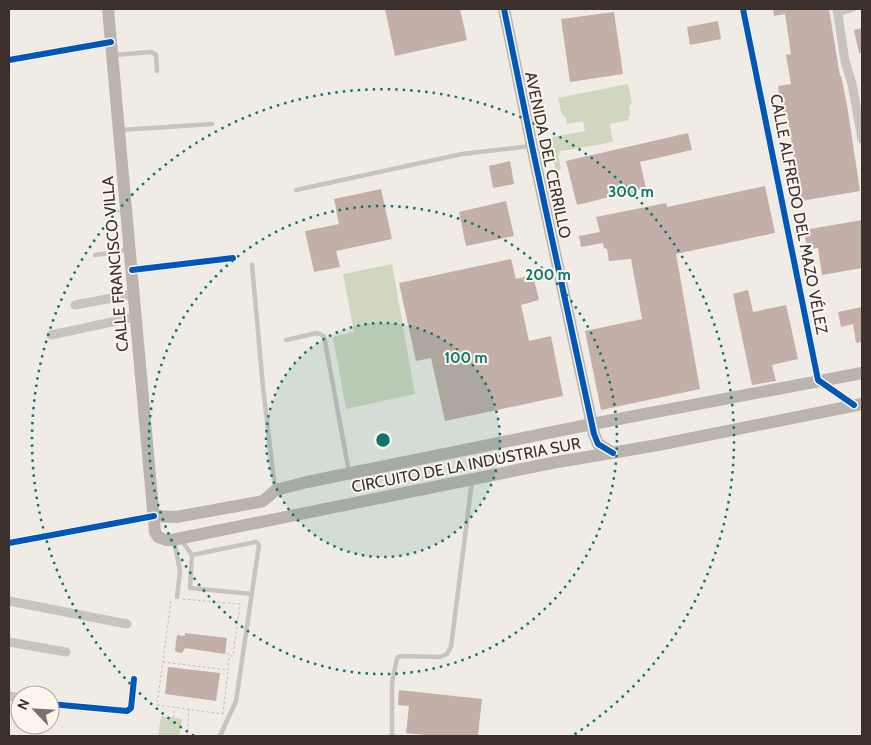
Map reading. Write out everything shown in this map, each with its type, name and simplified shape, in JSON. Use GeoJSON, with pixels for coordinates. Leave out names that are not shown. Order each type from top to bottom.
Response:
{"type":"FeatureCollection","features":[{"type":"Feature","properties":{"kind":"main road","name":"CALLE FRANCISCO VILLA"},"geometry":{"type":"LineString","coordinates":[[108,9],[154,516]]}},
{"type":"Feature","properties":{"kind":"main road","name":"AVENIDA DEL CERRILLO"},"geometry":{"type":"LineString","coordinates":[[504,9],[592,424],[598,444],[613,453]]}},
{"type":"Feature","properties":{"kind":"main road","name":"CIRCUITO DE LA INDUSTRIA SUR"},"geometry":{"type":"LineString","coordinates":[[154,516],[176,517],[253,503],[263,500],[276,490],[349,474],[592,424],[862,373]]}},
{"type":"Feature","properties":{"kind":"main road","name":"CIRCUITO DE LA INDUSTRIA SUR"},"geometry":{"type":"LineString","coordinates":[[177,538],[858,405]]}},
{"type":"Feature","properties":{"kind":"main road"},"geometry":{"type":"LineString","coordinates":[[154,516],[155,532],[158,537],[166,540],[177,538]]}},
{"type":"Feature","properties":{"kind":"street","name":"CALLE ALFREDO DEL MAZO VÉLEZ"},"geometry":{"type":"LineString","coordinates":[[743,9],[818,380]]}},
{"type":"Feature","properties":{"kind":"street"},"geometry":{"type":"LineString","coordinates":[[838,11],[845,61],[852,84],[862,140]]}},
{"type":"Feature","properties":{"kind":"street"},"geometry":{"type":"LineString","coordinates":[[9,60],[111,42]]}},
{"type":"Feature","properties":{"kind":"street"},"geometry":{"type":"LineString","coordinates":[[132,270],[233,258]]}},
{"type":"Feature","properties":{"kind":"street"},"geometry":{"type":"LineString","coordinates":[[75,305],[133,294]]}},
{"type":"Feature","properties":{"kind":"street"},"geometry":{"type":"LineString","coordinates":[[51,335],[135,318]]}},
{"type":"Feature","properties":{"kind":"street"},"geometry":{"type":"LineString","coordinates":[[818,380],[830,391],[858,405]]}},
{"type":"Feature","properties":{"kind":"street"},"geometry":{"type":"LineString","coordinates":[[9,543],[154,516]]}},
{"type":"Feature","properties":{"kind":"street"},"geometry":{"type":"LineString","coordinates":[[9,601],[127,624]]}},
{"type":"Feature","properties":{"kind":"street"},"geometry":{"type":"LineString","coordinates":[[9,642],[66,652]]}},
{"type":"Feature","properties":{"kind":"street"},"geometry":{"type":"LineString","coordinates":[[60,705],[127,711],[131,708],[134,679]]}},
{"type":"Feature","properties":{"kind":"lane"},"geometry":{"type":"LineString","coordinates":[[838,11],[854,9]]}},
{"type":"Feature","properties":{"kind":"lane"},"geometry":{"type":"LineString","coordinates":[[113,55],[152,52],[156,55],[158,71]]}},
{"type":"Feature","properties":{"kind":"lane"},"geometry":{"type":"LineString","coordinates":[[120,130],[212,124]]}},
{"type":"Feature","properties":{"kind":"lane"},"geometry":{"type":"LineString","coordinates":[[296,190],[462,154],[532,146]]}},
{"type":"Feature","properties":{"kind":"lane"},"geometry":{"type":"LineString","coordinates":[[95,255],[130,249]]}},
{"type":"Feature","properties":{"kind":"lane"},"geometry":{"type":"LineString","coordinates":[[252,265],[263,387],[276,490]]}},
{"type":"Feature","properties":{"kind":"lane"},"geometry":{"type":"LineString","coordinates":[[286,340],[317,333],[324,336],[349,474]]}},
{"type":"Feature","properties":{"kind":"lane"},"geometry":{"type":"LineString","coordinates":[[392,736],[392,683],[397,658],[401,656],[440,657],[447,654],[451,648],[472,480]]}},
{"type":"Feature","properties":{"kind":"lane"},"geometry":{"type":"LineString","coordinates":[[177,538],[192,555],[190,589],[252,594]]}},
{"type":"Feature","properties":{"kind":"lane"},"geometry":{"type":"LineString","coordinates":[[177,538],[180,571],[177,598]]}},
{"type":"Feature","properties":{"kind":"lane"},"geometry":{"type":"LineString","coordinates":[[192,555],[256,542],[259,545],[236,701],[220,736]]}},
{"type":"Feature","properties":{"kind":"path"},"geometry":{"type":"LineString","coordinates":[[229,656],[233,656],[240,604],[177,598],[163,662],[158,705],[223,714],[229,719]]}},
{"type":"Feature","properties":{"kind":"path"},"geometry":{"type":"LineString","coordinates":[[223,714],[229,656],[226,651]]}},
{"type":"Feature","properties":{"kind":"path"},"geometry":{"type":"LineString","coordinates":[[163,662],[228,670]]}},
{"type":"Feature","properties":{"kind":"path"},"geometry":{"type":"LineString","coordinates":[[173,718],[175,707]]}},
{"type":"Feature","properties":{"kind":"path"},"geometry":{"type":"LineString","coordinates":[[187,736],[190,708]]}},
{"type":"Feature","properties":{"kind":"green space"},"geometry":{"type":"Polygon","coordinates":[[[628,84],[632,103],[629,106],[629,120],[610,124],[613,142],[561,151],[558,155],[561,169],[556,171],[549,138],[585,131],[583,121],[567,124],[566,118],[562,115],[558,98],[628,84]]]}},
{"type":"Feature","properties":{"kind":"green space"},"geometry":{"type":"Polygon","coordinates":[[[392,264],[415,394],[346,409],[333,337],[354,332],[343,274],[392,264]]]}},
{"type":"Feature","properties":{"kind":"green space"},"geometry":{"type":"Polygon","coordinates":[[[161,716],[182,719],[179,736],[158,736],[161,716]]]}},
{"type":"Feature","properties":{"kind":"building"},"geometry":{"type":"Polygon","coordinates":[[[385,9],[460,9],[467,40],[395,56],[385,9]]]}},
{"type":"Feature","properties":{"kind":"building"},"geometry":{"type":"Polygon","coordinates":[[[773,9],[829,9],[840,76],[847,105],[860,191],[801,201],[787,112],[782,112],[778,86],[791,84],[786,55],[791,54],[785,14],[774,16],[773,9]]]}},
{"type":"Feature","properties":{"kind":"building"},"geometry":{"type":"Polygon","coordinates":[[[614,12],[623,74],[570,82],[561,19],[614,12]]]}},
{"type":"Feature","properties":{"kind":"building"},"geometry":{"type":"Polygon","coordinates":[[[718,21],[721,39],[690,45],[687,27],[718,21]]]}},
{"type":"Feature","properties":{"kind":"building"},"geometry":{"type":"Polygon","coordinates":[[[862,28],[862,53],[859,53],[854,30],[862,28]]]}},
{"type":"Feature","properties":{"kind":"building"},"geometry":{"type":"Polygon","coordinates":[[[688,133],[692,150],[640,162],[646,188],[577,205],[566,161],[688,133]]]}},
{"type":"Feature","properties":{"kind":"building"},"geometry":{"type":"Polygon","coordinates":[[[510,161],[514,184],[493,188],[489,166],[510,161]]]}},
{"type":"Feature","properties":{"kind":"building"},"geometry":{"type":"Polygon","coordinates":[[[765,186],[775,233],[676,254],[700,389],[601,410],[585,331],[642,319],[631,259],[609,261],[607,249],[604,248],[603,243],[581,247],[579,236],[600,232],[596,217],[666,203],[667,207],[765,186]]]}},
{"type":"Feature","properties":{"kind":"building"},"geometry":{"type":"Polygon","coordinates":[[[381,189],[392,239],[336,251],[340,267],[314,272],[305,231],[339,224],[334,199],[381,189]]]}},
{"type":"Feature","properties":{"kind":"building"},"geometry":{"type":"Polygon","coordinates":[[[506,201],[514,236],[466,246],[459,212],[506,201]]]}},
{"type":"Feature","properties":{"kind":"building"},"geometry":{"type":"Polygon","coordinates":[[[862,220],[862,268],[822,275],[818,248],[807,249],[804,230],[862,220]]]}},
{"type":"Feature","properties":{"kind":"building"},"geometry":{"type":"Polygon","coordinates":[[[511,259],[516,279],[533,275],[539,300],[521,305],[529,341],[551,336],[563,396],[445,421],[431,358],[416,361],[399,283],[511,259]]]}},
{"type":"Feature","properties":{"kind":"building"},"geometry":{"type":"Polygon","coordinates":[[[748,290],[753,312],[786,305],[798,359],[772,365],[776,381],[752,385],[733,294],[748,290]]]}},
{"type":"Feature","properties":{"kind":"building"},"geometry":{"type":"Polygon","coordinates":[[[862,307],[862,342],[856,343],[853,324],[841,327],[838,312],[862,307]]]}},
{"type":"Feature","properties":{"kind":"building"},"geometry":{"type":"Polygon","coordinates":[[[185,633],[227,638],[225,654],[185,648],[182,653],[176,652],[177,635],[185,636],[185,633]]]}},
{"type":"Feature","properties":{"kind":"building"},"geometry":{"type":"Polygon","coordinates":[[[168,667],[220,673],[216,701],[165,694],[168,667]]]}},
{"type":"Feature","properties":{"kind":"building"},"geometry":{"type":"Polygon","coordinates":[[[399,690],[482,699],[478,736],[434,736],[406,733],[409,706],[398,705],[399,690]]]}},
{"type":"Feature","properties":{"kind":"cycle path"},"geometry":{"type":"LineString","coordinates":[[504,9],[594,434],[598,444],[613,453]]}},
{"type":"Feature","properties":{"kind":"cycle path"},"geometry":{"type":"LineString","coordinates":[[743,9],[818,380],[854,405]]}},
{"type":"Feature","properties":{"kind":"cycle path"},"geometry":{"type":"LineString","coordinates":[[9,60],[111,42]]}},
{"type":"Feature","properties":{"kind":"cycle path"},"geometry":{"type":"LineString","coordinates":[[132,270],[233,258]]}},
{"type":"Feature","properties":{"kind":"cycle path"},"geometry":{"type":"LineString","coordinates":[[9,543],[154,516]]}},
{"type":"Feature","properties":{"kind":"cycle path"},"geometry":{"type":"LineString","coordinates":[[60,705],[127,711],[131,708],[134,679]]}}]}
